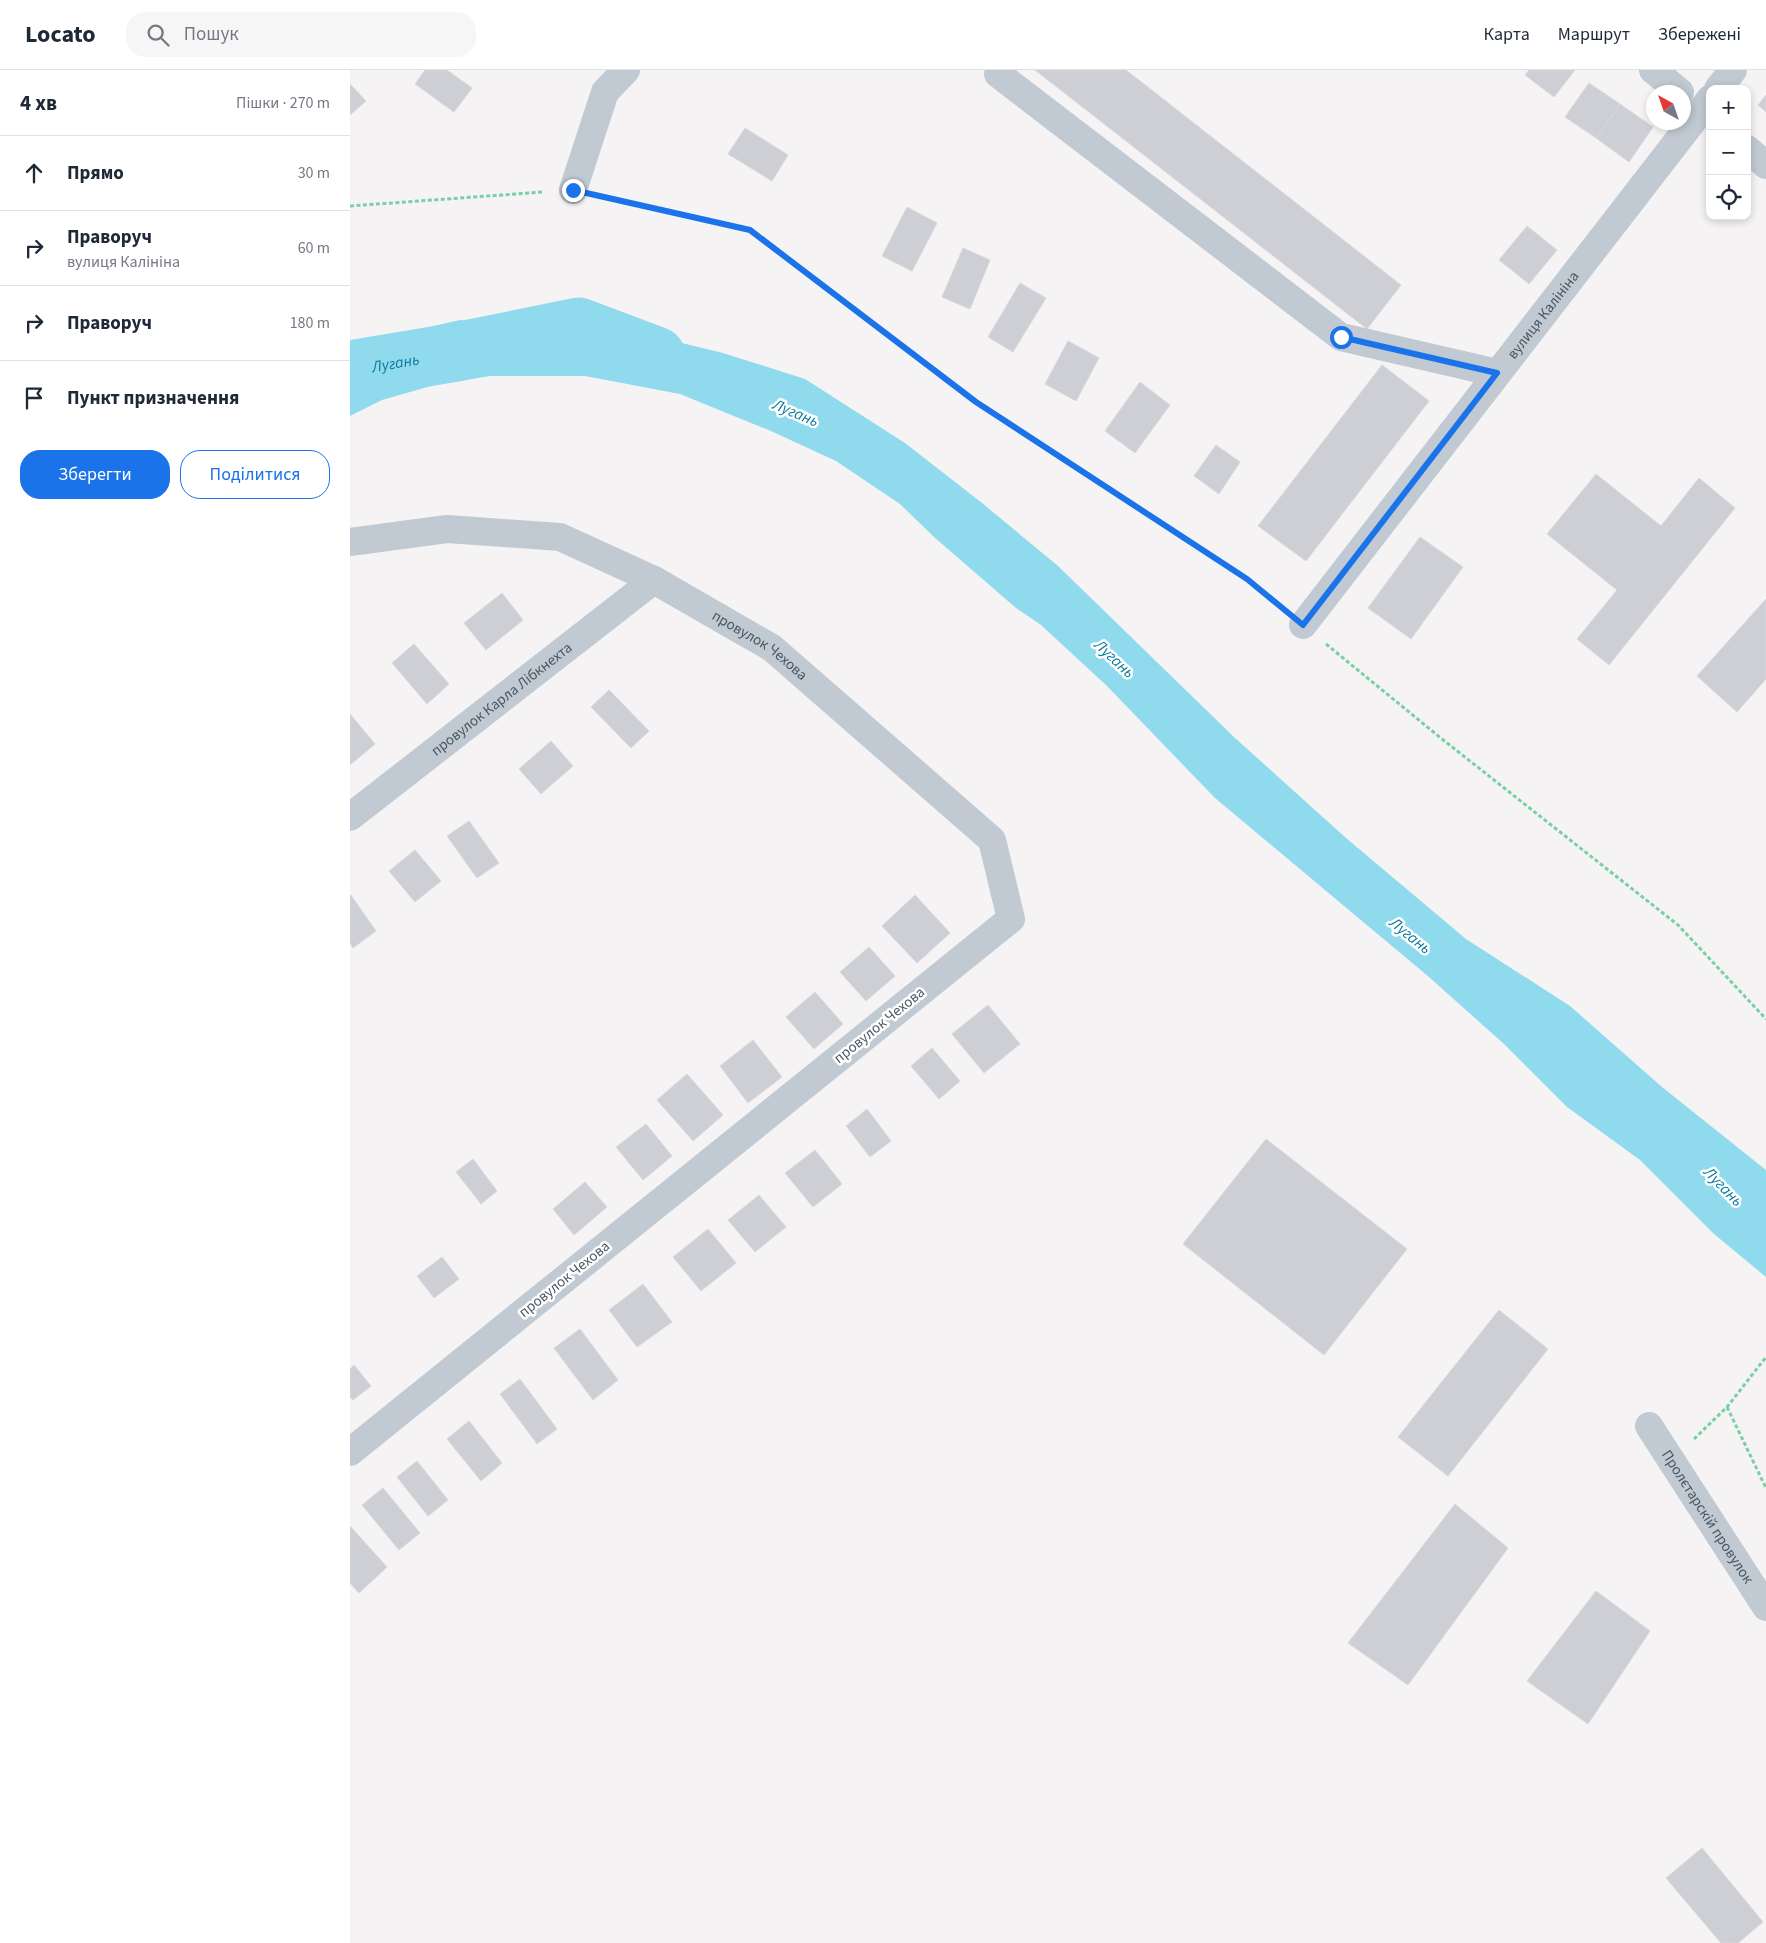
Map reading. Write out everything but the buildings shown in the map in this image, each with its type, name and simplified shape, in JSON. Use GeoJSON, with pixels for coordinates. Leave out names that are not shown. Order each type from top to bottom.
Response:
{"type":"FeatureCollection","features":[{"type":"Feature","properties":{"kind":"street"},"geometry":{"type":"LineString","coordinates":[[573,190],[605,92],[626,70]]}},
{"type":"Feature","properties":{"kind":"street"},"geometry":{"type":"LineString","coordinates":[[1653,70],[1671,85]]}},
{"type":"Feature","properties":{"kind":"street"},"geometry":{"type":"LineString","coordinates":[[1721,85],[1734,70]]}},
{"type":"Feature","properties":{"kind":"street"},"geometry":{"type":"LineString","coordinates":[[998,74],[1341,337],[1497,373]]}},
{"type":"Feature","properties":{"kind":"street","name":"вулиця Калініна"},"geometry":{"type":"LineString","coordinates":[[1303,625],[1701,105]]}},
{"type":"Feature","properties":{"kind":"street"},"geometry":{"type":"LineString","coordinates":[[1751,152],[1766,165]]}},
{"type":"Feature","properties":{"kind":"street"},"geometry":{"type":"LineString","coordinates":[[350,542],[447,529],[560,538],[654,580]]}},
{"type":"Feature","properties":{"kind":"street","name":"провулок Карла Лібкнехта"},"geometry":{"type":"LineString","coordinates":[[350,817],[654,580]]}},
{"type":"Feature","properties":{"kind":"street","name":"провулок Чехова"},"geometry":{"type":"LineString","coordinates":[[350,1452],[1011,919],[992,840],[772,648],[654,580]]}},
{"type":"Feature","properties":{"kind":"street","name":"Пролєтарскій провулок"},"geometry":{"type":"LineString","coordinates":[[1649,1426],[1766,1607]]}},
{"type":"Feature","properties":{"kind":"path"},"geometry":{"type":"LineString","coordinates":[[350,206],[573,190],[750,230],[976,402],[1247,579],[1442,739],[1678,925],[1766,1019]]}},
{"type":"Feature","properties":{"kind":"path"},"geometry":{"type":"LineString","coordinates":[[1672,1459],[1727,1407],[1766,1357]]}},
{"type":"Feature","properties":{"kind":"path"},"geometry":{"type":"LineString","coordinates":[[1727,1407],[1766,1488]]}},
{"type":"Feature","properties":{"kind":"water"},"geometry":{"type":"Polygon","coordinates":[[[460,320],[543,329],[616,327],[723,353],[805,379],[905,443],[1058,566],[1235,738],[1346,838],[1466,939],[1570,1006],[1662,1087],[1766,1170],[1766,1277],[1714,1234],[1640,1160],[1567,1107],[1504,1044],[1429,977],[1215,798],[1107,686],[1041,625],[1016,608],[934,537],[900,504],[836,461],[771,431],[680,394],[585,376],[490,376],[438,384],[382,400],[350,416],[350,345],[460,320]]]}},
{"type":"Feature","properties":{"kind":"waterway","name":"Лугань"},"geometry":{"type":"LineString","coordinates":[[350,370],[451,353],[579,327],[656,356]]}},
{"type":"Feature","properties":{"kind":"route"},"geometry":{"type":"LineString","coordinates":[[573,190],[750,230],[976,402],[1247,579],[1303,625],[1497,373],[1341,337]]}}]}
